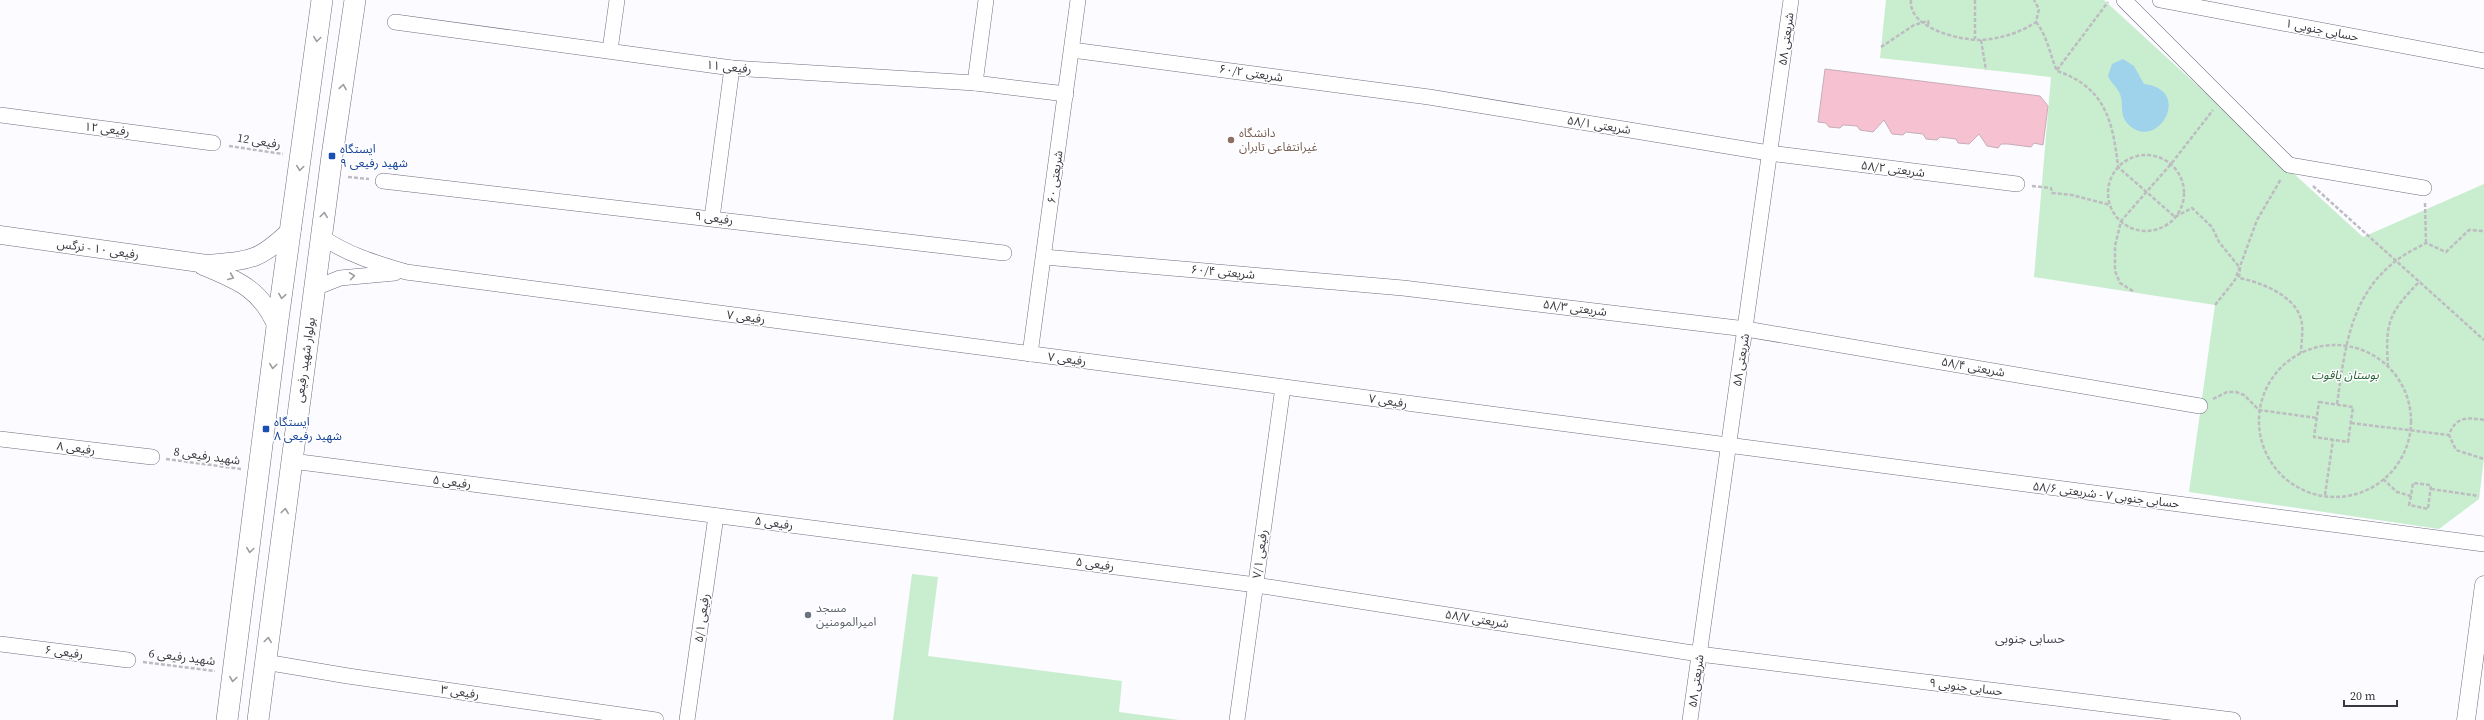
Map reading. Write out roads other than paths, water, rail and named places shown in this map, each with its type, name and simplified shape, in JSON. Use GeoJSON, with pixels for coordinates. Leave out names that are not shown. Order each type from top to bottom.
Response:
{"type":"FeatureCollection","features":[{"type":"Feature","properties":{"kind":"main road"},"geometry":{"type":"LineString","coordinates":[[227,720],[260,472],[277,327],[292,229],[322,0]]}},
{"type":"Feature","properties":{"kind":"main road","name":"بولوار شهید رفیعی"},"geometry":{"type":"LineString","coordinates":[[258,720],[330,174],[355,0]]}},
{"type":"Feature","properties":{"kind":"street"},"geometry":{"type":"LineString","coordinates":[[610,50],[618,0]]}},
{"type":"Feature","properties":{"kind":"street"},"geometry":{"type":"LineString","coordinates":[[975,82],[986,0]]}},
{"type":"Feature","properties":{"kind":"street","name":"شریعتی ۶۰"},"geometry":{"type":"LineString","coordinates":[[1030,354],[1078,0]]}},
{"type":"Feature","properties":{"kind":"street","name":"شریعتی ۵۸"},"geometry":{"type":"LineString","coordinates":[[1690,720],[1791,0]]}},
{"type":"Feature","properties":{"kind":"street"},"geometry":{"type":"LineString","coordinates":[[2124,0],[2290,165],[2424,188]]}},
{"type":"Feature","properties":{"kind":"street","name":"حسابی جنوبی ۱"},"geometry":{"type":"LineString","coordinates":[[2160,0],[2484,61]]}},
{"type":"Feature","properties":{"kind":"street","name":"رفیعی ۱۱"},"geometry":{"type":"LineString","coordinates":[[395,22],[610,50],[732,68],[975,82],[1066,94]]}},
{"type":"Feature","properties":{"kind":"street","name":"شریعتی ۶۰/۲"},"geometry":{"type":"LineString","coordinates":[[1072,50],[1429,97]]}},
{"type":"Feature","properties":{"kind":"street"},"geometry":{"type":"LineString","coordinates":[[712,218],[732,68]]}},
{"type":"Feature","properties":{"kind":"street","name":"شریعتی ۵۸/۱"},"geometry":{"type":"LineString","coordinates":[[1429,97],[1769,153]]}},
{"type":"Feature","properties":{"kind":"street","name":"رفیعی ۱۲"},"geometry":{"type":"LineString","coordinates":[[0,115],[213,143]]}},
{"type":"Feature","properties":{"kind":"street","name":"شریعتی ۵۸/۲"},"geometry":{"type":"LineString","coordinates":[[1769,153],[2017,184]]}},
{"type":"Feature","properties":{"kind":"street","name":"رفیعی ۹"},"geometry":{"type":"LineString","coordinates":[[383,181],[1004,253]]}},
{"type":"Feature","properties":{"kind":"street"},"geometry":{"type":"LineString","coordinates":[[195,263],[236,262],[252,258],[267,252],[292,229]]}},
{"type":"Feature","properties":{"kind":"street","name":"رفیعی ۱۰ - نرگس"},"geometry":{"type":"LineString","coordinates":[[0,235],[195,263]]}},
{"type":"Feature","properties":{"kind":"street"},"geometry":{"type":"LineString","coordinates":[[322,237],[339,249],[361,259],[406,272]]}},
{"type":"Feature","properties":{"kind":"street","name":"شریعتی ۶۰/۴"},"geometry":{"type":"LineString","coordinates":[[1044,257],[1403,288]]}},
{"type":"Feature","properties":{"kind":"street"},"geometry":{"type":"LineString","coordinates":[[195,263],[237,279],[248,287],[266,306],[277,327]]}},
{"type":"Feature","properties":{"kind":"street"},"geometry":{"type":"LineString","coordinates":[[315,288],[340,278],[406,272]]}},
{"type":"Feature","properties":{"kind":"street","name":"رفیعی ۷"},"geometry":{"type":"LineString","coordinates":[[406,272],[1728,446]]}},
{"type":"Feature","properties":{"kind":"street","name":"شریعتی ۵۸/۳"},"geometry":{"type":"LineString","coordinates":[[1403,288],[1746,329]]}},
{"type":"Feature","properties":{"kind":"street","name":"شریعتی ۵۸/۴"},"geometry":{"type":"LineString","coordinates":[[1746,329],[2200,406]]}},
{"type":"Feature","properties":{"kind":"street","name":"رفیعی ۷/۱"},"geometry":{"type":"LineString","coordinates":[[1237,720],[1283,387]]}},
{"type":"Feature","properties":{"kind":"street","name":"رفیعی ۸"},"geometry":{"type":"LineString","coordinates":[[0,439],[152,457]]}},
{"type":"Feature","properties":{"kind":"street","name":"حسابی جنوبی ۷ - شریعتی ۵۸/۶"},"geometry":{"type":"LineString","coordinates":[[1728,446],[2484,544]]}},
{"type":"Feature","properties":{"kind":"street","name":"رفیعی ۵"},"geometry":{"type":"LineString","coordinates":[[292,461],[1256,585]]}},
{"type":"Feature","properties":{"kind":"street","name":"رفیعی ۵/۱"},"geometry":{"type":"LineString","coordinates":[[687,720],[716,516]]}},
{"type":"Feature","properties":{"kind":"street","name":"شریعتی ۵۸/۷"},"geometry":{"type":"LineString","coordinates":[[1256,585],[1699,654]]}},
{"type":"Feature","properties":{"kind":"street"},"geometry":{"type":"LineString","coordinates":[[2466,720],[2484,585]]}},
{"type":"Feature","properties":{"kind":"street","name":"رفیعی ۶"},"geometry":{"type":"LineString","coordinates":[[0,644],[128,660]]}},
{"type":"Feature","properties":{"kind":"street","name":"حسابی جنوبی ۹"},"geometry":{"type":"LineString","coordinates":[[1699,654],[2233,720]]}},
{"type":"Feature","properties":{"kind":"street","name":"رفیعی ۳"},"geometry":{"type":"LineString","coordinates":[[265,662],[348,676],[656,720]]}},
{"type":"Feature","properties":{"kind":"water"},"geometry":{"type":"Polygon","coordinates":[[[2123,59],[2134,66],[2144,84],[2159,89],[2167,97],[2169,107],[2166,118],[2159,126],[2149,131],[2138,131],[2127,123],[2122,112],[2122,101],[2120,94],[2108,76],[2112,64],[2123,59]]]}},
{"type":"Feature","properties":{"kind":"place","name":"دانشگاه غیرانتفاعی تابران"},"geometry":{"type":"Point","coordinates":[1231,140]}},
{"type":"Feature","properties":{"kind":"place","name":"ایستگاه شهید رفیعی ۹"},"geometry":{"type":"Point","coordinates":[332,156]}},
{"type":"Feature","properties":{"kind":"place","name":"ایستگاه شهید رفیعی ۸"},"geometry":{"type":"Point","coordinates":[266,429]}},
{"type":"Feature","properties":{"kind":"place","name":"مسجد امیرالمومنین"},"geometry":{"type":"Point","coordinates":[808,615]}},
{"type":"Feature","properties":{"kind":"district","name":"حسابی جنوبی"},"geometry":{"type":"Point","coordinates":[2030,638]}},
{"type":"Feature","properties":{"kind":"park label","name":"بوستان یاقوت"},"geometry":{"type":"Point","coordinates":[2345,375]}}]}
